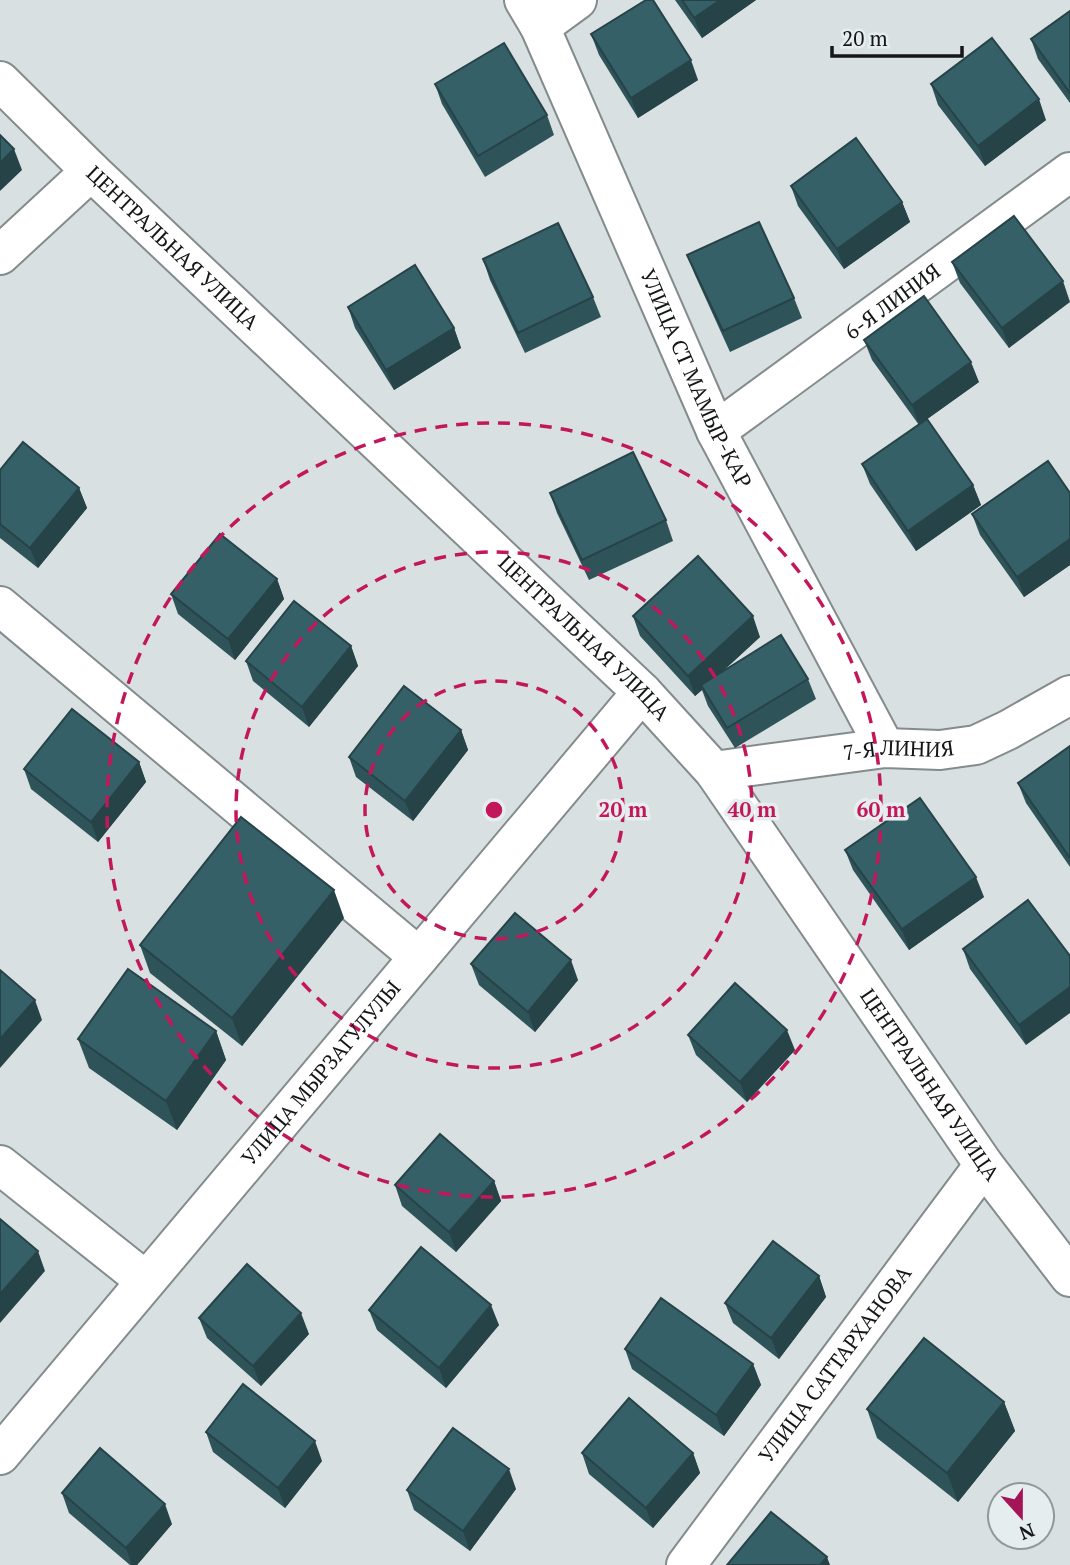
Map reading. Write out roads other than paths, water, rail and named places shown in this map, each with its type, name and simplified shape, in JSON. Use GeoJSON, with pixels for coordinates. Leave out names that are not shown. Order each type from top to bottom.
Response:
{"type":"FeatureCollection","features":[{"type":"Feature","properties":{"kind":"street"},"geometry":{"type":"LineString","coordinates":[[532,13],[577,0]]}},
{"type":"Feature","properties":{"kind":"street","name":"УЛИЦА СТ МАМЫР-КАР"},"geometry":{"type":"LineString","coordinates":[[532,13],[716,431],[886,748]]}},
{"type":"Feature","properties":{"kind":"street","name":"ЦЕНТРАЛЬНАЯ УЛИЦА"},"geometry":{"type":"LineString","coordinates":[[0,81],[91,171],[642,692],[714,771],[984,1165],[1070,1277]]}},
{"type":"Feature","properties":{"kind":"street"},"geometry":{"type":"LineString","coordinates":[[0,255],[91,171]]}},
{"type":"Feature","properties":{"kind":"street","name":"6-Я ЛИНИЯ"},"geometry":{"type":"LineString","coordinates":[[716,431],[1070,172]]}},
{"type":"Feature","properties":{"kind":"street"},"geometry":{"type":"LineString","coordinates":[[0,606],[419,957]]}},
{"type":"Feature","properties":{"kind":"street","name":"УЛИЦА МЫРЗАГУЛУЛЫ"},"geometry":{"type":"LineString","coordinates":[[0,1455],[642,692]]}},
{"type":"Feature","properties":{"kind":"street","name":"7-Я ЛИНИЯ"},"geometry":{"type":"LineString","coordinates":[[714,771],[886,748],[940,750],[976,745],[1070,695]]}},
{"type":"Feature","properties":{"kind":"street"},"geometry":{"type":"LineString","coordinates":[[0,1165],[146,1281]]}},
{"type":"Feature","properties":{"kind":"street","name":"УЛИЦА САТТАРХАНОВА"},"geometry":{"type":"LineString","coordinates":[[686,1565],[984,1165]]}}]}
